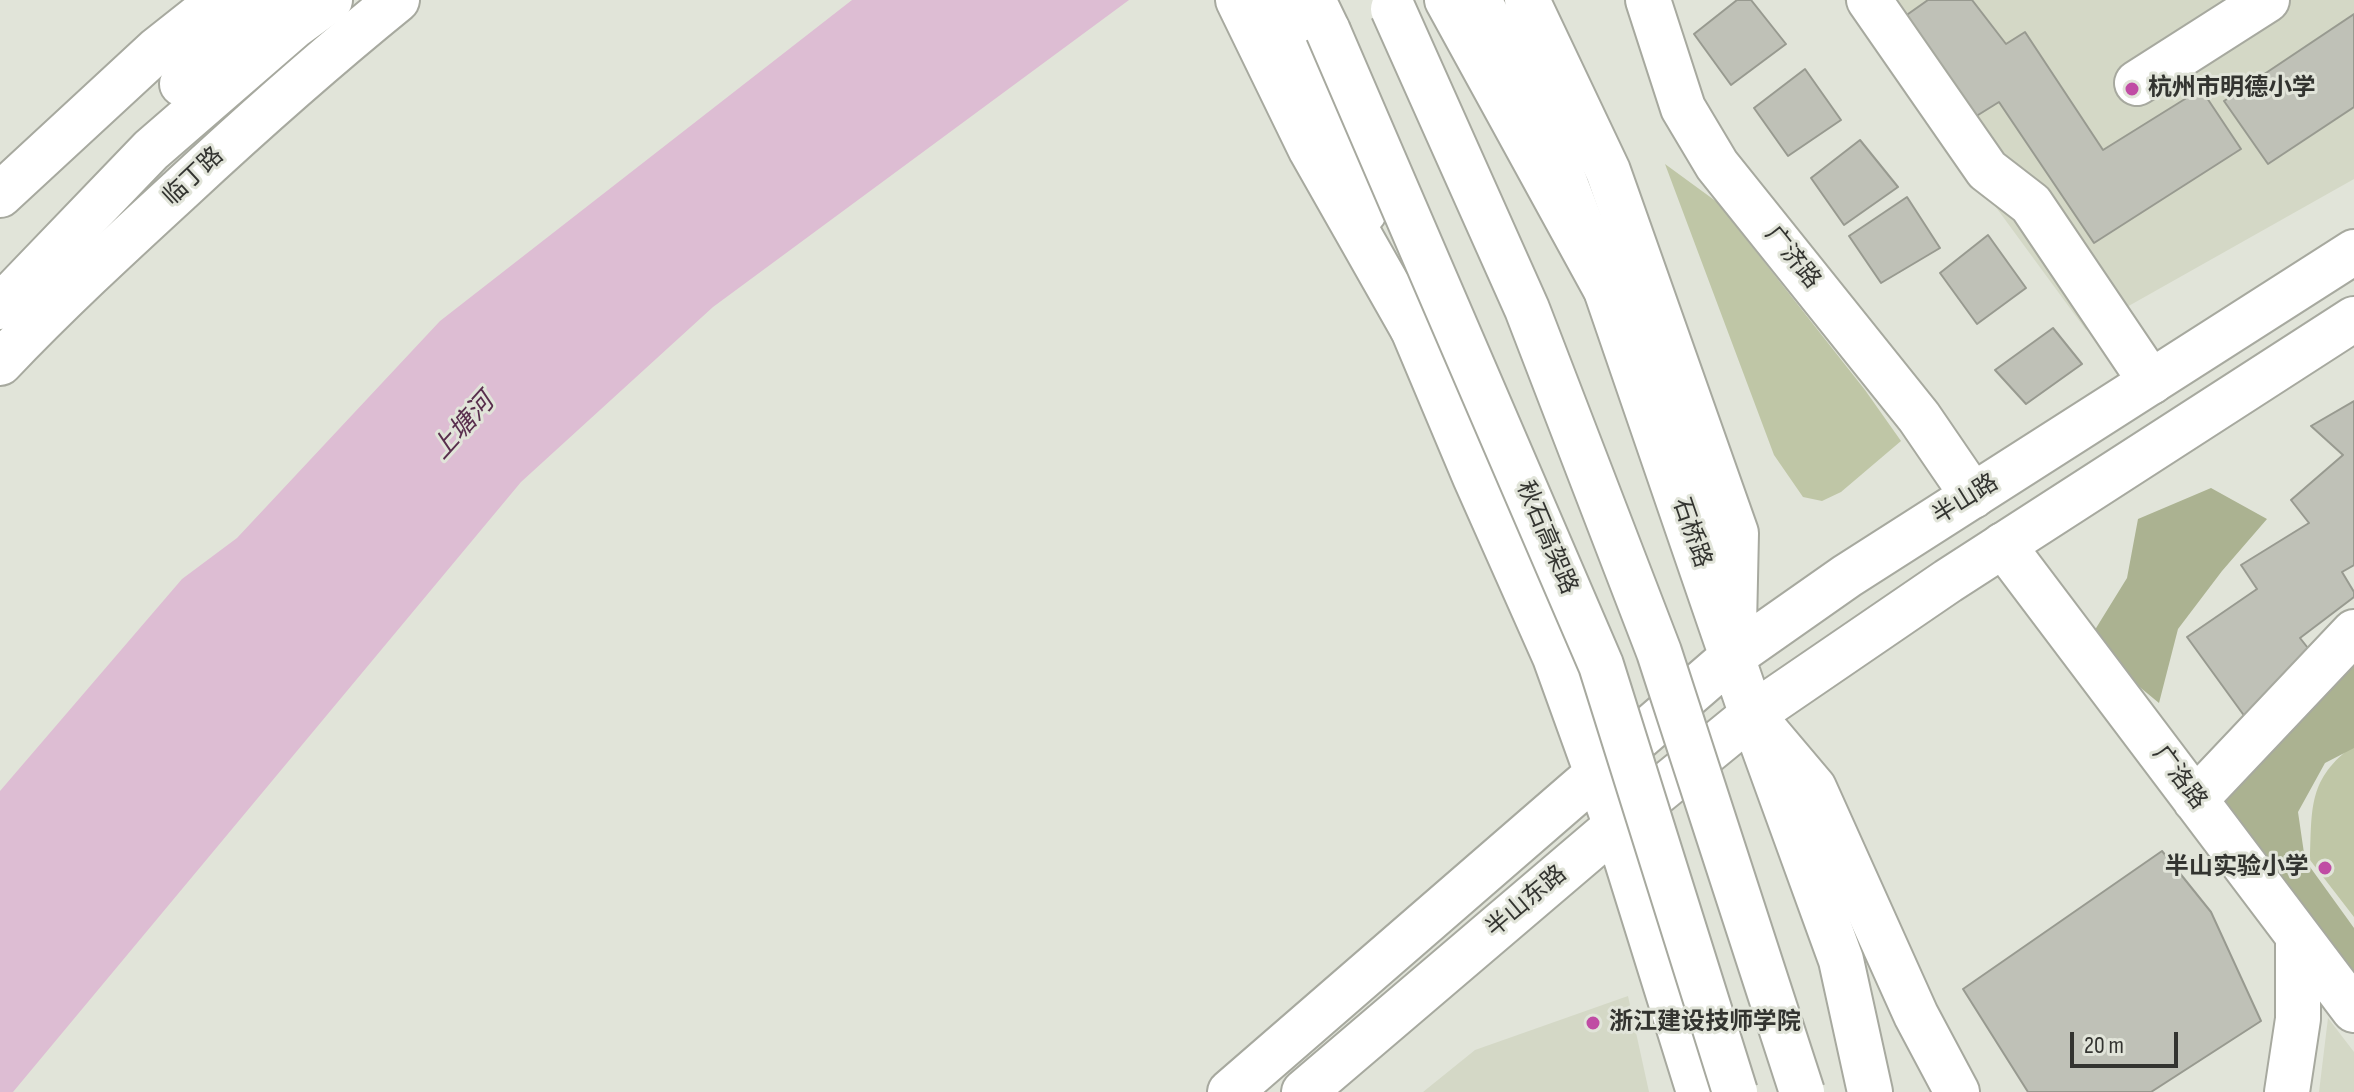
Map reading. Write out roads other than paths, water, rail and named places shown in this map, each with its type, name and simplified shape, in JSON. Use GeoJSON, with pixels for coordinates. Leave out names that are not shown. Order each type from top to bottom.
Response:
{"type":"FeatureCollection","features":[{"type":"Feature","properties":{"kind":"main road"},"geometry":{"type":"LineString","coordinates":[[0,195],[158,49],[220,0]]}},
{"type":"Feature","properties":{"kind":"main road"},"geometry":{"type":"LineString","coordinates":[[0,263],[137,126],[275,0]]}},
{"type":"Feature","properties":{"kind":"main road"},"geometry":{"type":"LineString","coordinates":[[0,307],[151,150],[293,27],[330,0]]}},
{"type":"Feature","properties":{"kind":"main road","name":"临丁路"},"geometry":{"type":"LineString","coordinates":[[0,363],[61,299],[229,145],[397,0]]}},
{"type":"Feature","properties":{"kind":"main road","name":"秋石高架路"},"geometry":{"type":"LineString","coordinates":[[1313,0],[1601,665],[1735,1092]]}},
{"type":"Feature","properties":{"kind":"main road"},"geometry":{"type":"LineString","coordinates":[[1389,0],[1527,309],[1659,652],[1802,1092]]}},
{"type":"Feature","properties":{"kind":"main road","name":"石桥路"},"geometry":{"type":"LineString","coordinates":[[1447,0],[1606,290],[1752,715],[1841,960],[1870,1092]]}},
{"type":"Feature","properties":{"kind":"main road"},"geometry":{"type":"LineString","coordinates":[[1479,0],[1547,135],[1606,290]]}},
{"type":"Feature","properties":{"kind":"main road"},"geometry":{"type":"LineString","coordinates":[[1527,0],[1608,171],[1736,533],[1733,656]]}},
{"type":"Feature","properties":{"kind":"main road","name":"广济路"},"geometry":{"type":"LineString","coordinates":[[1648,0],[1683,108],[1717,165],[1919,417],[1973,496]]}},
{"type":"Feature","properties":{"kind":"main road"},"geometry":{"type":"LineString","coordinates":[[1869,0],[1987,170],[2031,204],[2151,382]]}},
{"type":"Feature","properties":{"kind":"main road"},"geometry":{"type":"LineString","coordinates":[[2137,83],[2267,0]]}},
{"type":"Feature","properties":{"kind":"main road"},"geometry":{"type":"LineString","coordinates":[[1250,4],[1311,150],[1412,328],[1555,657],[1616,826],[1699,1092]]}},
{"type":"Feature","properties":{"kind":"main road","name":"半山路"},"geometry":{"type":"LineString","coordinates":[[1596,773],[1733,656],[1847,576],[2354,252]]}},
{"type":"Feature","properties":{"kind":"main road"},"geometry":{"type":"LineString","coordinates":[[1230,1092],[1596,773],[1752,715],[2003,545],[2354,319]]}},
{"type":"Feature","properties":{"kind":"main road","name":"广洛路"},"geometry":{"type":"LineString","coordinates":[[2003,545],[2354,1010]]}},
{"type":"Feature","properties":{"kind":"main road"},"geometry":{"type":"LineString","coordinates":[[2195,800],[2354,632]]}},
{"type":"Feature","properties":{"kind":"main road"},"geometry":{"type":"LineString","coordinates":[[1752,715],[1814,788],[1916,1015],[1957,1092]]}},
{"type":"Feature","properties":{"kind":"main road","name":"半山东路"},"geometry":{"type":"LineString","coordinates":[[1304,1092],[1616,826],[1752,715]]}},
{"type":"Feature","properties":{"kind":"main road"},"geometry":{"type":"LineString","coordinates":[[2287,1092],[2298,1019],[2298,936]]}},
{"type":"Feature","properties":{"kind":"water","name":"上塘河"},"geometry":{"type":"Polygon","coordinates":[[[852,0],[1129,0],[713,307],[521,482],[13,1092],[0,1092],[0,791],[182,579],[237,538],[440,321],[852,0]]]}},
{"type":"Feature","properties":{"kind":"place","name":"杭州市明德小学"},"geometry":{"type":"Point","coordinates":[2132,89]}},
{"type":"Feature","properties":{"kind":"place","name":"半山实验小学"},"geometry":{"type":"Point","coordinates":[2325,868]}},
{"type":"Feature","properties":{"kind":"place","name":"浙江建设技师学院"},"geometry":{"type":"Point","coordinates":[1593,1023]}}]}
